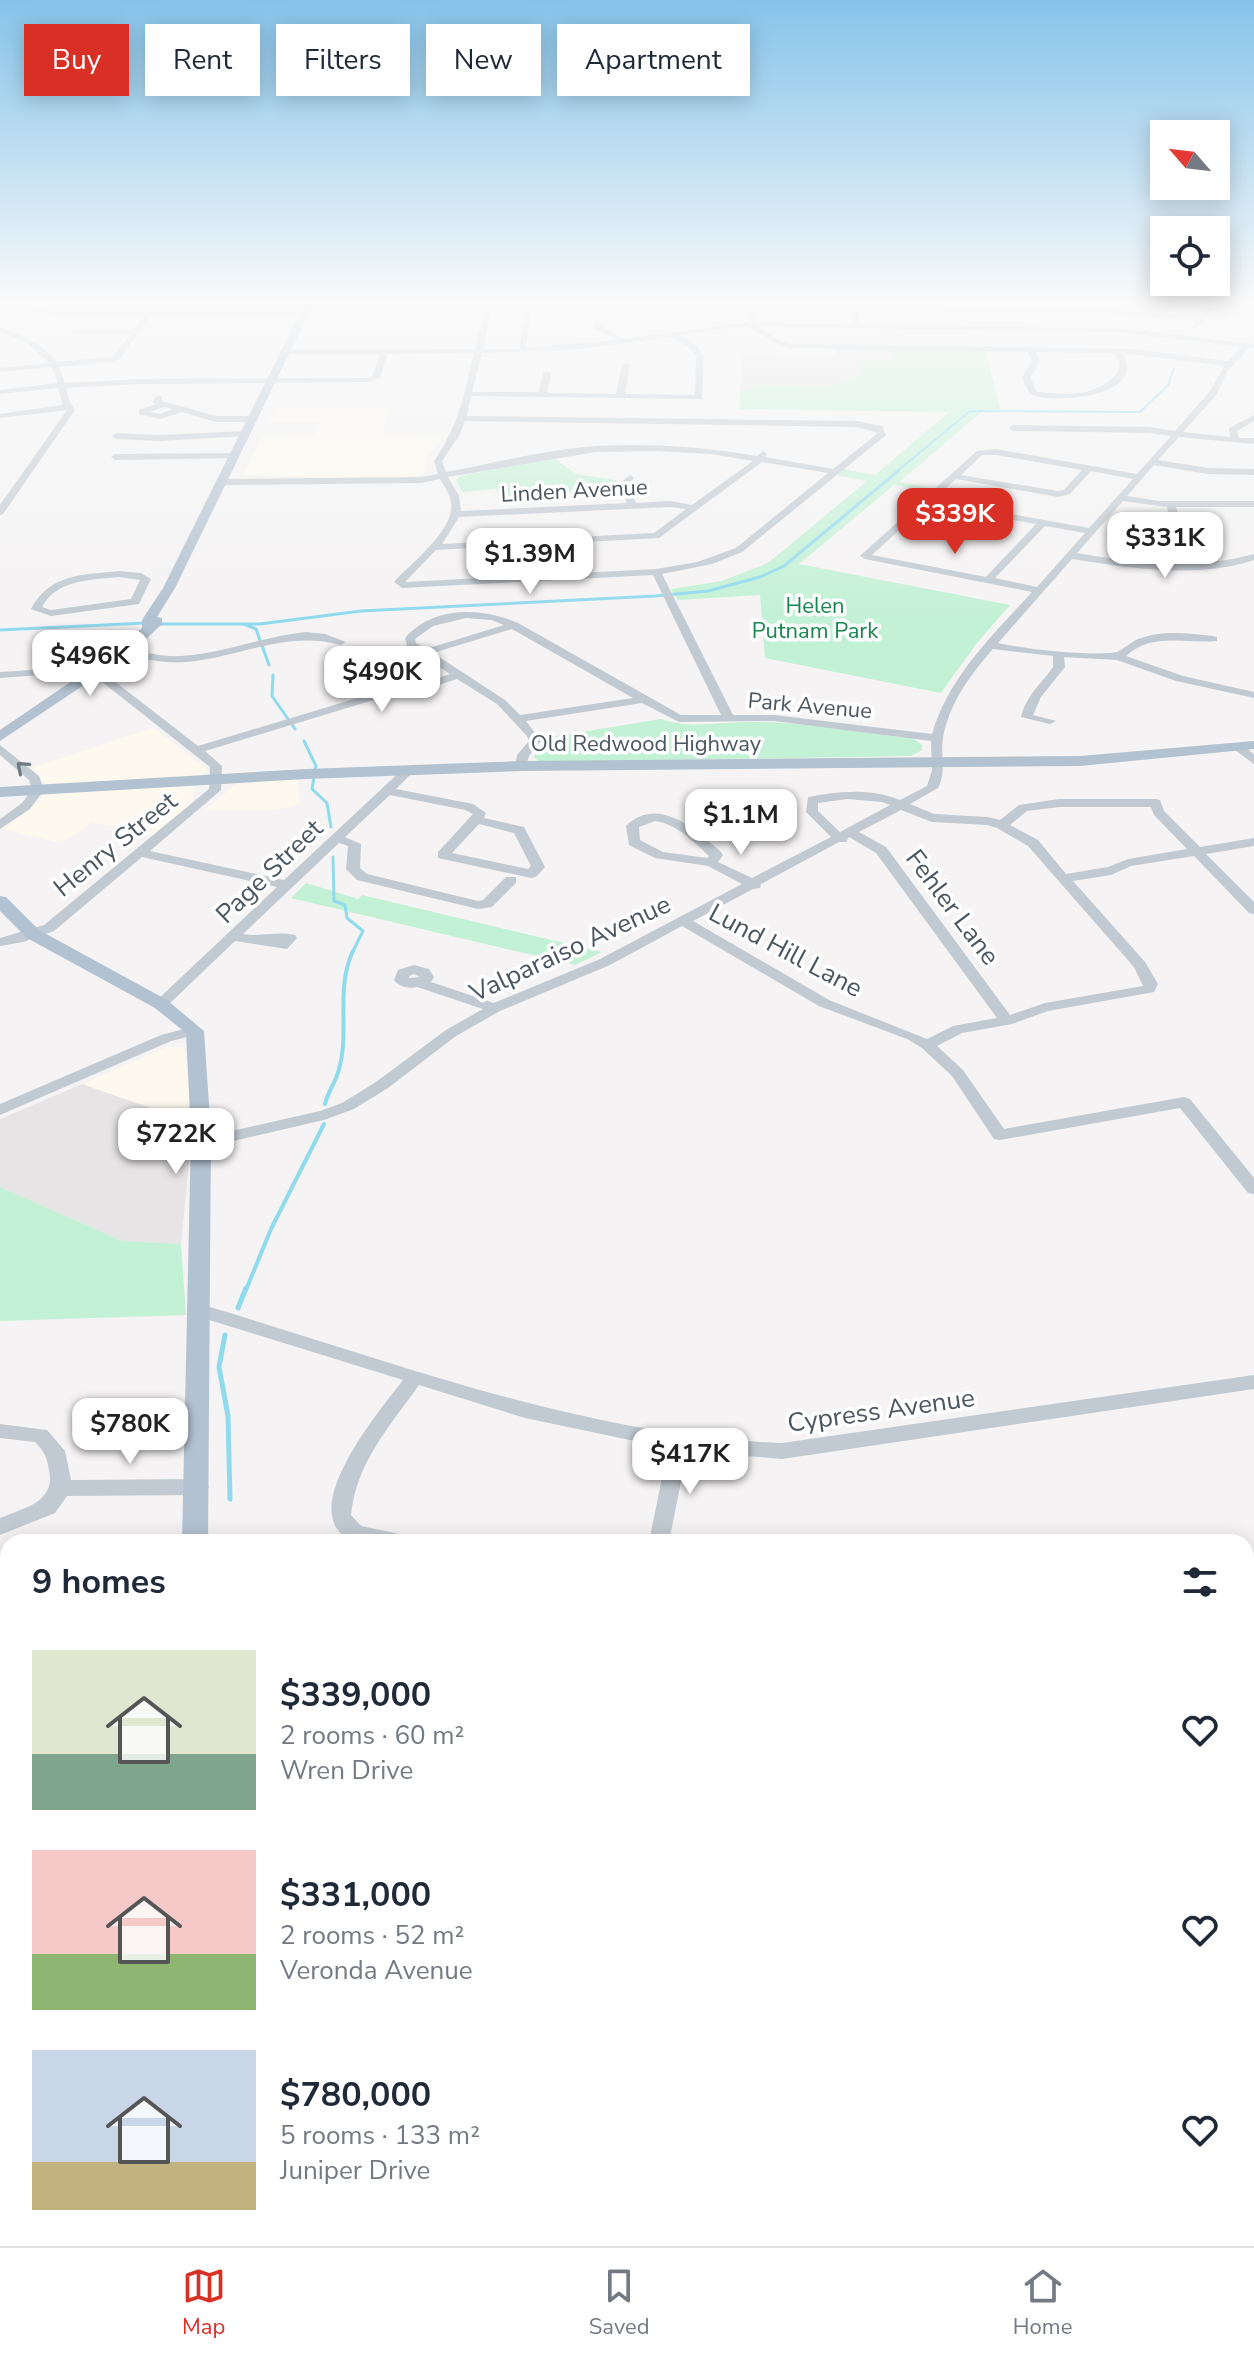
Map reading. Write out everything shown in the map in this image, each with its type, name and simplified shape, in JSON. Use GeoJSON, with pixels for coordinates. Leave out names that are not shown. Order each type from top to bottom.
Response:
{"type":"FeatureCollection","features":[{"type":"Feature","properties":{"kind":"main road"},"geometry":{"type":"LineString","coordinates":[[0,737],[124,652],[152,621],[256,408]]}},
{"type":"Feature","properties":{"kind":"main road","name":"Old Redwood Highway"},"geometry":{"type":"LineString","coordinates":[[0,792],[314,773],[521,766],[1080,761],[1246,746]]}},
{"type":"Feature","properties":{"kind":"main road"},"geometry":{"type":"LineString","coordinates":[[0,901],[33,934],[161,1004],[195,1031],[199,1144],[196,1309],[199,1487],[196,1534]]}},
{"type":"Feature","properties":{"kind":"street"},"geometry":{"type":"LineString","coordinates":[[0,416],[63,408]]}},
{"type":"Feature","properties":{"kind":"street"},"geometry":{"type":"LineString","coordinates":[[0,512],[70,416],[69,408]]}},
{"type":"Feature","properties":{"kind":"street"},"geometry":{"type":"LineString","coordinates":[[150,408],[142,412],[160,417],[190,408]]}},
{"type":"Feature","properties":{"kind":"street"},"geometry":{"type":"LineString","coordinates":[[178,408],[219,419],[250,419]]}},
{"type":"Feature","properties":{"kind":"street"},"geometry":{"type":"LineString","coordinates":[[464,408],[455,436],[438,461],[457,503],[455,514],[433,547],[399,582],[402,585],[656,572],[707,564],[739,550],[881,436],[883,431],[879,428]]}},
{"type":"Feature","properties":{"kind":"street"},"geometry":{"type":"LineString","coordinates":[[938,762],[937,738],[958,688],[990,645],[1199,408]]}},
{"type":"Feature","properties":{"kind":"street"},"geometry":{"type":"LineString","coordinates":[[462,418],[836,423],[879,428],[890,425]]}},
{"type":"Feature","properties":{"kind":"street"},"geometry":{"type":"LineString","coordinates":[[1235,440],[1232,430],[1254,418]]}},
{"type":"Feature","properties":{"kind":"street"},"geometry":{"type":"LineString","coordinates":[[1013,428],[1121,429],[1254,441]]}},
{"type":"Feature","properties":{"kind":"street"},"geometry":{"type":"LineString","coordinates":[[1113,444],[1123,433],[1121,429]]}},
{"type":"Feature","properties":{"kind":"street"},"geometry":{"type":"LineString","coordinates":[[116,436],[159,438],[244,434]]}},
{"type":"Feature","properties":{"kind":"street"},"geometry":{"type":"LineString","coordinates":[[530,447],[545,456]]}},
{"type":"Feature","properties":{"kind":"street"},"geometry":{"type":"LineString","coordinates":[[220,482],[380,482],[443,477],[596,449],[654,448],[763,455],[836,472]]}},
{"type":"Feature","properties":{"kind":"street"},"geometry":{"type":"LineString","coordinates":[[1039,590],[865,556],[976,454],[985,452],[1139,477]]}},
{"type":"Feature","properties":{"kind":"street"},"geometry":{"type":"LineString","coordinates":[[433,547],[648,537],[662,533],[763,455]]}},
{"type":"Feature","properties":{"kind":"street"},"geometry":{"type":"LineString","coordinates":[[116,456],[233,456]]}},
{"type":"Feature","properties":{"kind":"street"},"geometry":{"type":"LineString","coordinates":[[1152,462],[1208,471],[1254,472]]}},
{"type":"Feature","properties":{"kind":"street"},"geometry":{"type":"LineString","coordinates":[[952,476],[1058,494],[1067,492],[1089,468]]}},
{"type":"Feature","properties":{"kind":"street"},"geometry":{"type":"LineString","coordinates":[[630,478],[624,484],[632,505]]}},
{"type":"Feature","properties":{"kind":"street"},"geometry":{"type":"LineString","coordinates":[[1120,498],[1171,504],[1254,504]]}},
{"type":"Feature","properties":{"kind":"street"},"geometry":{"type":"LineString","coordinates":[[926,502],[1090,531]]}},
{"type":"Feature","properties":{"kind":"street","name":"Linden Avenue"},"geometry":{"type":"LineString","coordinates":[[455,514],[670,504],[695,508]]}},
{"type":"Feature","properties":{"kind":"street"},"geometry":{"type":"LineString","coordinates":[[1168,529],[1165,524],[1173,513],[1171,504]]}},
{"type":"Feature","properties":{"kind":"street"},"geometry":{"type":"LineString","coordinates":[[988,580],[1042,523]]}},
{"type":"Feature","properties":{"kind":"street"},"geometry":{"type":"LineString","coordinates":[[896,528],[934,535]]}},
{"type":"Feature","properties":{"kind":"street"},"geometry":{"type":"LineString","coordinates":[[1069,555],[1096,560],[1209,565],[1235,564],[1254,557]]}},
{"type":"Feature","properties":{"kind":"street"},"geometry":{"type":"LineString","coordinates":[[53,571],[62,582]]}},
{"type":"Feature","properties":{"kind":"street"},"geometry":{"type":"LineString","coordinates":[[656,572],[729,719]]}},
{"type":"Feature","properties":{"kind":"street"},"geometry":{"type":"LineString","coordinates":[[119,574],[141,576],[146,582],[138,599],[128,604],[51,613],[36,609],[49,588],[62,582],[119,574]]}},
{"type":"Feature","properties":{"kind":"street"},"geometry":{"type":"LineString","coordinates":[[146,582],[172,582]]}},
{"type":"Feature","properties":{"kind":"street"},"geometry":{"type":"LineString","coordinates":[[521,766],[523,755],[535,741],[519,719],[501,702],[411,644],[410,638],[417,630],[443,619],[490,615],[514,625],[641,700]]}},
{"type":"Feature","properties":{"kind":"street"},"geometry":{"type":"LineString","coordinates":[[423,653],[514,625]]}},
{"type":"Feature","properties":{"kind":"street"},"geometry":{"type":"LineString","coordinates":[[124,652],[188,659],[304,636],[341,642]]}},
{"type":"Feature","properties":{"kind":"street"},"geometry":{"type":"LineString","coordinates":[[1118,657],[1138,642],[1155,637],[1213,639]]}},
{"type":"Feature","properties":{"kind":"street"},"geometry":{"type":"LineString","coordinates":[[990,645],[1058,654],[1118,657],[1180,679],[1254,695]]}},
{"type":"Feature","properties":{"kind":"street"},"geometry":{"type":"LineString","coordinates":[[1050,721],[1027,717],[1037,689],[1059,667],[1058,654]]}},
{"type":"Feature","properties":{"kind":"street"},"geometry":{"type":"LineString","coordinates":[[0,675],[65,671]]}},
{"type":"Feature","properties":{"kind":"street"},"geometry":{"type":"LineString","coordinates":[[96,672],[216,766],[216,780]]}},
{"type":"Feature","properties":{"kind":"street"},"geometry":{"type":"LineString","coordinates":[[196,750],[458,675]]}},
{"type":"Feature","properties":{"kind":"street"},"geometry":{"type":"LineString","coordinates":[[519,719],[641,700]]}},
{"type":"Feature","properties":{"kind":"street","name":"Park Avenue"},"geometry":{"type":"LineString","coordinates":[[641,700],[679,719],[796,720],[937,738]]}},
{"type":"Feature","properties":{"kind":"street"},"geometry":{"type":"LineString","coordinates":[[1246,746],[1254,760]]}},
{"type":"Feature","properties":{"kind":"street"},"geometry":{"type":"LineString","coordinates":[[0,749],[35,779],[38,790],[26,806],[0,825]]}},
{"type":"Feature","properties":{"kind":"street","name":"Valparaiso Avenue"},"geometry":{"type":"LineString","coordinates":[[199,1144],[324,1115],[348,1106],[382,1085],[451,1033],[495,1008],[605,962],[904,805],[932,788],[938,779],[938,762]]}},
{"type":"Feature","properties":{"kind":"street","name":"Page Street"},"geometry":{"type":"LineString","coordinates":[[161,1004],[409,770]]}},
{"type":"Feature","properties":{"kind":"street","name":"Henry Street"},"geometry":{"type":"LineString","coordinates":[[0,942],[33,934],[69,913],[209,797],[215,790],[216,780]]}},
{"type":"Feature","properties":{"kind":"street"},"geometry":{"type":"LineString","coordinates":[[388,791],[469,807],[480,813],[443,855],[531,874],[538,867],[519,830],[476,820]]}},
{"type":"Feature","properties":{"kind":"street","name":"Fehler Lane"},"geometry":{"type":"LineString","coordinates":[[904,805],[868,796],[827,796],[812,800],[812,812],[846,836],[881,850],[1007,1021]]}},
{"type":"Feature","properties":{"kind":"street"},"geometry":{"type":"LineString","coordinates":[[1002,825],[1023,808],[1059,803],[1156,803],[1158,812],[1254,910]]}},
{"type":"Feature","properties":{"kind":"street"},"geometry":{"type":"LineString","coordinates":[[904,805],[932,818],[988,821],[1002,825],[1033,843],[1140,965],[1151,984],[1149,989],[1045,1007],[1007,1021],[958,1029],[927,1045]]}},
{"type":"Feature","properties":{"kind":"street"},"geometry":{"type":"LineString","coordinates":[[711,863],[716,855],[680,823],[648,818],[632,826],[634,842],[646,850],[711,863],[755,885]]}},
{"type":"Feature","properties":{"kind":"street"},"geometry":{"type":"LineString","coordinates":[[337,839],[355,844],[353,869],[362,877],[478,905],[487,904],[511,880]]}},
{"type":"Feature","properties":{"kind":"street"},"geometry":{"type":"LineString","coordinates":[[1063,878],[1111,871],[1128,863],[1254,842]]}},
{"type":"Feature","properties":{"kind":"street"},"geometry":{"type":"LineString","coordinates":[[141,853],[287,885]]}},
{"type":"Feature","properties":{"kind":"street","name":"Lund Hill Lane"},"geometry":{"type":"LineString","coordinates":[[683,921],[824,1003],[912,1036],[927,1045],[958,1073],[1000,1135],[1184,1102],[1254,1189]]}},
{"type":"Feature","properties":{"kind":"street"},"geometry":{"type":"LineString","coordinates":[[234,937],[257,941]]}},
{"type":"Feature","properties":{"kind":"street"},"geometry":{"type":"LineString","coordinates":[[420,983],[495,1008]]}},
{"type":"Feature","properties":{"kind":"street"},"geometry":{"type":"LineString","coordinates":[[0,1110],[166,1038],[195,1031]]}},
{"type":"Feature","properties":{"kind":"street","name":"Cypress Avenue"},"geometry":{"type":"LineString","coordinates":[[196,1309],[525,1411],[748,1451],[782,1451],[1254,1382]]}},
{"type":"Feature","properties":{"kind":"street"},"geometry":{"type":"LineString","coordinates":[[360,1534],[355,1533],[341,1517],[340,1494],[352,1468],[415,1377]]}},
{"type":"Feature","properties":{"kind":"street"},"geometry":{"type":"LineString","coordinates":[[0,1431],[40,1435],[55,1451],[61,1488],[48,1507],[0,1527]]}},
{"type":"Feature","properties":{"kind":"street"},"geometry":{"type":"LineString","coordinates":[[661,1534],[679,1441]]}},
{"type":"Feature","properties":{"kind":"street"},"geometry":{"type":"LineString","coordinates":[[61,1488],[199,1487]]}},
{"type":"Feature","properties":{"kind":"shaded area"},"geometry":{"type":"Polygon","coordinates":[[[277,408],[388,408],[383,436],[443,437],[427,458],[426,472],[422,475],[398,478],[243,475],[262,437],[313,436],[320,422],[268,422],[277,408]]]}},
{"type":"Feature","properties":{"kind":"shaded area"},"geometry":{"type":"Polygon","coordinates":[[[154,728],[209,771],[197,778],[47,787],[32,767],[154,728]]]}},
{"type":"Feature","properties":{"kind":"shaded area"},"geometry":{"type":"Polygon","coordinates":[[[298,779],[300,804],[276,810],[205,810],[236,784],[298,779]]]}},
{"type":"Feature","properties":{"kind":"shaded area"},"geometry":{"type":"Polygon","coordinates":[[[194,784],[193,805],[155,836],[92,822],[62,843],[2,829],[39,802],[43,794],[194,784]]]}},
{"type":"Feature","properties":{"kind":"shaded area"},"geometry":{"type":"Polygon","coordinates":[[[167,1047],[184,1047],[193,1123],[82,1084],[167,1047]]]}},
{"type":"Feature","properties":{"kind":"shaded area"},"geometry":{"type":"Polygon","coordinates":[[[82,1084],[193,1123],[181,1244],[122,1241],[0,1187],[0,1119],[82,1084]]]}},
{"type":"Feature","properties":{"kind":"green space","name":"Helen Putnam Park"},"geometry":{"type":"Polygon","coordinates":[[[1000,408],[984,410],[899,482],[932,488],[929,491],[894,485],[799,564],[1010,605],[976,644],[941,693],[765,658],[760,595],[678,600],[671,589],[722,581],[768,563],[867,481],[836,475],[844,469],[875,475],[949,412],[740,409],[1000,408]]]}},
{"type":"Feature","properties":{"kind":"green space"},"geometry":{"type":"Polygon","coordinates":[[[553,457],[576,474],[616,480],[620,490],[501,496],[496,489],[462,492],[456,480],[460,476],[553,457]]]}},
{"type":"Feature","properties":{"kind":"green space"},"geometry":{"type":"Polygon","coordinates":[[[661,719],[695,725],[773,722],[814,726],[914,739],[922,745],[922,750],[911,756],[537,762],[533,757],[544,745],[545,738],[661,719]]]}},
{"type":"Feature","properties":{"kind":"green space"},"geometry":{"type":"Polygon","coordinates":[[[306,883],[358,899],[362,895],[602,952],[575,965],[291,898],[306,883]]]}},
{"type":"Feature","properties":{"kind":"green space"},"geometry":{"type":"Polygon","coordinates":[[[0,1187],[122,1241],[181,1244],[186,1315],[0,1321],[0,1187]]]}},
{"type":"Feature","properties":{"kind":"waterway"},"geometry":{"type":"LineString","coordinates":[[895,473],[970,411],[1140,412],[1144,408]]}},
{"type":"Feature","properties":{"kind":"waterway"},"geometry":{"type":"LineString","coordinates":[[244,624],[361,611],[708,591],[760,577],[784,566],[898,471]]}},
{"type":"Feature","properties":{"kind":"waterway"},"geometry":{"type":"LineString","coordinates":[[0,630],[145,623]]}},
{"type":"Feature","properties":{"kind":"waterway"},"geometry":{"type":"LineString","coordinates":[[158,624],[244,624]]}},
{"type":"Feature","properties":{"kind":"waterway"},"geometry":{"type":"LineString","coordinates":[[244,624],[256,629],[269,665]]}},
{"type":"Feature","properties":{"kind":"waterway"},"geometry":{"type":"LineString","coordinates":[[273,675],[272,696],[295,729]]}},
{"type":"Feature","properties":{"kind":"waterway"},"geometry":{"type":"LineString","coordinates":[[304,741],[316,766],[312,789],[327,803],[331,827]]}},
{"type":"Feature","properties":{"kind":"waterway"},"geometry":{"type":"LineString","coordinates":[[333,857],[334,901],[345,905],[347,918],[363,931],[353,951]]}},
{"type":"Feature","properties":{"kind":"waterway"},"geometry":{"type":"LineString","coordinates":[[325,1104],[338,1074],[342,1055],[345,980],[353,951]]}},
{"type":"Feature","properties":{"kind":"waterway"},"geometry":{"type":"LineString","coordinates":[[246,1290],[271,1229],[324,1124]]}},
{"type":"Feature","properties":{"kind":"waterway"},"geometry":{"type":"LineString","coordinates":[[238,1308],[246,1288]]}},
{"type":"Feature","properties":{"kind":"waterway"},"geometry":{"type":"LineString","coordinates":[[225,1335],[219,1367],[228,1416],[230,1499]]}}]}
